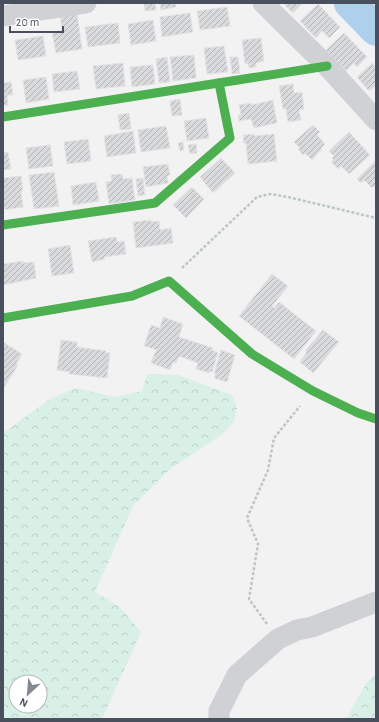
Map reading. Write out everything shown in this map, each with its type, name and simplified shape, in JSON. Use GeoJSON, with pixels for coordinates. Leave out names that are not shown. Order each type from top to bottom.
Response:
{"type":"FeatureCollection","features":[{"type":"Feature","properties":{"kind":"street"},"geometry":{"type":"LineString","coordinates":[[3,16],[86,3]]}},
{"type":"Feature","properties":{"kind":"street"},"geometry":{"type":"LineString","coordinates":[[263,3],[327,66],[376,120]]}},
{"type":"Feature","properties":{"kind":"street"},"geometry":{"type":"LineString","coordinates":[[3,117],[327,66]]}},
{"type":"Feature","properties":{"kind":"street"},"geometry":{"type":"LineString","coordinates":[[3,225],[155,203],[230,138],[219,83]]}},
{"type":"Feature","properties":{"kind":"street"},"geometry":{"type":"LineString","coordinates":[[3,318],[132,296],[169,281],[252,354],[313,391],[358,413],[376,419]]}},
{"type":"Feature","properties":{"kind":"street"},"geometry":{"type":"LineString","coordinates":[[219,719],[219,711],[237,675],[278,639],[297,630],[312,627],[376,602]]}},
{"type":"Feature","properties":{"kind":"path"},"geometry":{"type":"LineString","coordinates":[[370,3],[376,9]]}},
{"type":"Feature","properties":{"kind":"path"},"geometry":{"type":"LineString","coordinates":[[169,281],[257,197],[270,194],[288,197],[376,218]]}},
{"type":"Feature","properties":{"kind":"path"},"geometry":{"type":"LineString","coordinates":[[278,639],[249,599],[258,544],[247,518],[268,470],[274,438],[313,391]]}},
{"type":"Feature","properties":{"kind":"green space"},"geometry":{"type":"Polygon","coordinates":[[[147,374],[178,375],[232,395],[237,408],[234,421],[225,432],[170,469],[133,506],[95,592],[119,606],[141,632],[102,719],[3,719],[3,433],[50,399],[76,388],[116,397],[142,391],[147,374]]]}},
{"type":"Feature","properties":{"kind":"green space"},"geometry":{"type":"Polygon","coordinates":[[[376,674],[376,719],[346,719],[367,682],[376,674]]]}},
{"type":"Feature","properties":{"kind":"building"},"geometry":{"type":"Polygon","coordinates":[[[144,3],[155,3],[156,10],[145,11],[144,3]]]}},
{"type":"Feature","properties":{"kind":"building"},"geometry":{"type":"Polygon","coordinates":[[[160,3],[175,3],[176,7],[161,10],[160,3]]]}},
{"type":"Feature","properties":{"kind":"building"},"geometry":{"type":"Polygon","coordinates":[[[283,3],[299,3],[301,5],[293,13],[283,3]]]}},
{"type":"Feature","properties":{"kind":"building"},"geometry":{"type":"Polygon","coordinates":[[[318,4],[340,27],[329,38],[322,31],[316,38],[300,21],[318,4]]]}},
{"type":"Feature","properties":{"kind":"building"},"geometry":{"type":"Polygon","coordinates":[[[227,7],[230,26],[200,30],[197,11],[227,7]]]}},
{"type":"Feature","properties":{"kind":"building"},"geometry":{"type":"Polygon","coordinates":[[[77,13],[82,49],[56,53],[52,32],[62,30],[60,16],[77,13]]]}},
{"type":"Feature","properties":{"kind":"building"},"geometry":{"type":"Polygon","coordinates":[[[190,13],[193,32],[162,37],[160,17],[190,13]]]}},
{"type":"Feature","properties":{"kind":"building"},"geometry":{"type":"Polygon","coordinates":[[[153,20],[156,41],[131,45],[128,24],[153,20]]]}},
{"type":"Feature","properties":{"kind":"building"},"geometry":{"type":"Polygon","coordinates":[[[118,23],[120,43],[88,47],[85,27],[118,23]]]}},
{"type":"Feature","properties":{"kind":"building"},"geometry":{"type":"Polygon","coordinates":[[[344,33],[367,57],[357,67],[354,63],[346,71],[326,50],[344,33]]]}},
{"type":"Feature","properties":{"kind":"building"},"geometry":{"type":"Polygon","coordinates":[[[43,36],[46,56],[18,60],[15,40],[43,36]]]}},
{"type":"Feature","properties":{"kind":"building"},"geometry":{"type":"Polygon","coordinates":[[[261,38],[264,61],[256,63],[256,67],[249,68],[248,63],[245,64],[242,40],[261,38]]]}},
{"type":"Feature","properties":{"kind":"building"},"geometry":{"type":"Polygon","coordinates":[[[224,46],[228,72],[207,74],[204,48],[224,46]]]}},
{"type":"Feature","properties":{"kind":"building"},"geometry":{"type":"Polygon","coordinates":[[[194,55],[196,78],[173,81],[170,57],[194,55]]]}},
{"type":"Feature","properties":{"kind":"building"},"geometry":{"type":"Polygon","coordinates":[[[167,57],[170,82],[159,83],[156,59],[167,57]]]}},
{"type":"Feature","properties":{"kind":"building"},"geometry":{"type":"Polygon","coordinates":[[[230,57],[238,57],[240,73],[232,74],[230,57]]]}},
{"type":"Feature","properties":{"kind":"building"},"geometry":{"type":"Polygon","coordinates":[[[123,63],[125,86],[96,89],[93,66],[123,63]]]}},
{"type":"Feature","properties":{"kind":"building"},"geometry":{"type":"Polygon","coordinates":[[[372,63],[376,67],[376,87],[375,86],[369,91],[357,77],[372,63]]]}},
{"type":"Feature","properties":{"kind":"building"},"geometry":{"type":"Polygon","coordinates":[[[153,65],[155,84],[132,87],[130,67],[153,65]]]}},
{"type":"Feature","properties":{"kind":"building"},"geometry":{"type":"Polygon","coordinates":[[[77,71],[80,89],[54,92],[52,74],[77,71]]]}},
{"type":"Feature","properties":{"kind":"building"},"geometry":{"type":"Polygon","coordinates":[[[46,77],[49,99],[26,103],[23,80],[46,77]]]}},
{"type":"Feature","properties":{"kind":"building"},"geometry":{"type":"Polygon","coordinates":[[[11,82],[13,95],[7,95],[8,105],[3,106],[3,83],[11,82]]]}},
{"type":"Feature","properties":{"kind":"building"},"geometry":{"type":"Polygon","coordinates":[[[293,84],[294,93],[302,92],[304,109],[299,110],[301,120],[288,122],[286,109],[283,109],[279,86],[293,84]]]}},
{"type":"Feature","properties":{"kind":"building"},"geometry":{"type":"Polygon","coordinates":[[[180,99],[182,115],[172,116],[170,101],[180,99]]]}},
{"type":"Feature","properties":{"kind":"building"},"geometry":{"type":"Polygon","coordinates":[[[273,100],[277,123],[254,128],[251,119],[239,121],[238,115],[241,115],[239,105],[251,103],[251,105],[273,100]]]}},
{"type":"Feature","properties":{"kind":"building"},"geometry":{"type":"Polygon","coordinates":[[[129,113],[131,129],[120,130],[118,115],[129,113]]]}},
{"type":"Feature","properties":{"kind":"building"},"geometry":{"type":"Polygon","coordinates":[[[206,118],[209,138],[187,141],[184,121],[206,118]]]}},
{"type":"Feature","properties":{"kind":"building"},"geometry":{"type":"Polygon","coordinates":[[[313,125],[320,132],[317,135],[325,144],[312,160],[305,153],[303,155],[298,149],[300,148],[294,142],[313,125]]]}},
{"type":"Feature","properties":{"kind":"building"},"geometry":{"type":"Polygon","coordinates":[[[166,126],[170,148],[141,152],[138,130],[166,126]]]}},
{"type":"Feature","properties":{"kind":"building"},"geometry":{"type":"Polygon","coordinates":[[[133,131],[136,153],[107,157],[104,136],[133,131]]]}},
{"type":"Feature","properties":{"kind":"building"},"geometry":{"type":"Polygon","coordinates":[[[349,132],[370,155],[349,174],[341,166],[338,169],[331,162],[334,160],[332,158],[334,156],[329,151],[349,132]]]}},
{"type":"Feature","properties":{"kind":"building"},"geometry":{"type":"Polygon","coordinates":[[[254,134],[254,136],[274,134],[277,161],[248,164],[246,143],[244,143],[243,135],[254,134]]]}},
{"type":"Feature","properties":{"kind":"building"},"geometry":{"type":"Polygon","coordinates":[[[88,139],[91,161],[67,164],[64,142],[88,139]]]}},
{"type":"Feature","properties":{"kind":"building"},"geometry":{"type":"Polygon","coordinates":[[[183,142],[184,150],[180,151],[178,143],[183,142]]]}},
{"type":"Feature","properties":{"kind":"building"},"geometry":{"type":"Polygon","coordinates":[[[196,144],[197,153],[190,154],[188,145],[196,144]]]}},
{"type":"Feature","properties":{"kind":"building"},"geometry":{"type":"Polygon","coordinates":[[[50,145],[53,166],[29,169],[26,148],[50,145]]]}},
{"type":"Feature","properties":{"kind":"building"},"geometry":{"type":"Polygon","coordinates":[[[8,152],[11,169],[3,170],[3,153],[8,152]]]}},
{"type":"Feature","properties":{"kind":"building"},"geometry":{"type":"Polygon","coordinates":[[[221,158],[235,173],[213,193],[200,177],[221,158]]]}},
{"type":"Feature","properties":{"kind":"building"},"geometry":{"type":"Polygon","coordinates":[[[376,160],[376,189],[373,186],[372,188],[364,180],[361,183],[357,179],[376,160]]]}},
{"type":"Feature","properties":{"kind":"building"},"geometry":{"type":"Polygon","coordinates":[[[168,164],[170,175],[167,176],[168,183],[146,187],[143,167],[168,164]]]}},
{"type":"Feature","properties":{"kind":"building"},"geometry":{"type":"Polygon","coordinates":[[[54,172],[59,206],[34,209],[29,175],[54,172]]]}},
{"type":"Feature","properties":{"kind":"building"},"geometry":{"type":"Polygon","coordinates":[[[122,174],[123,179],[132,178],[135,200],[109,204],[106,182],[112,181],[111,175],[122,174]]]}},
{"type":"Feature","properties":{"kind":"building"},"geometry":{"type":"Polygon","coordinates":[[[21,176],[23,207],[3,210],[3,178],[21,176]]]}},
{"type":"Feature","properties":{"kind":"building"},"geometry":{"type":"Polygon","coordinates":[[[143,178],[145,195],[138,196],[136,179],[143,178]]]}},
{"type":"Feature","properties":{"kind":"building"},"geometry":{"type":"Polygon","coordinates":[[[96,182],[99,201],[73,205],[71,186],[96,182]]]}},
{"type":"Feature","properties":{"kind":"building"},"geometry":{"type":"Polygon","coordinates":[[[192,187],[204,199],[186,218],[173,205],[192,187]]]}},
{"type":"Feature","properties":{"kind":"building"},"geometry":{"type":"Polygon","coordinates":[[[151,220],[151,222],[159,221],[160,230],[171,228],[173,243],[136,248],[133,222],[151,220]]]}},
{"type":"Feature","properties":{"kind":"building"},"geometry":{"type":"Polygon","coordinates":[[[116,237],[117,242],[124,241],[126,254],[104,257],[105,259],[92,262],[88,241],[116,237]]]}},
{"type":"Feature","properties":{"kind":"building"},"geometry":{"type":"Polygon","coordinates":[[[70,245],[74,273],[52,276],[48,249],[70,245]]]}},
{"type":"Feature","properties":{"kind":"building"},"geometry":{"type":"Polygon","coordinates":[[[23,261],[23,263],[34,262],[36,278],[3,285],[3,264],[23,261]]]}},
{"type":"Feature","properties":{"kind":"building"},"geometry":{"type":"Polygon","coordinates":[[[272,274],[288,286],[272,306],[274,308],[279,302],[316,331],[294,359],[239,316],[272,274]]]}},
{"type":"Feature","properties":{"kind":"building"},"geometry":{"type":"Polygon","coordinates":[[[163,317],[183,324],[179,337],[213,348],[212,350],[218,353],[212,372],[210,371],[209,373],[196,369],[198,363],[179,356],[176,363],[173,362],[170,370],[151,363],[157,350],[144,346],[151,325],[160,328],[163,317]]]}},
{"type":"Feature","properties":{"kind":"building"},"geometry":{"type":"Polygon","coordinates":[[[323,330],[339,342],[313,373],[300,362],[307,352],[305,351],[323,330]]]}},
{"type":"Feature","properties":{"kind":"building"},"geometry":{"type":"Polygon","coordinates":[[[61,340],[77,342],[77,347],[106,351],[106,353],[110,353],[107,378],[69,374],[70,372],[57,370],[61,340]]]}},
{"type":"Feature","properties":{"kind":"building"},"geometry":{"type":"Polygon","coordinates":[[[3,342],[22,354],[16,364],[18,365],[3,389],[3,342]]]}},
{"type":"Feature","properties":{"kind":"building"},"geometry":{"type":"Polygon","coordinates":[[[221,350],[235,355],[227,382],[214,378],[216,373],[214,373],[221,350]]]}},
{"type":"Feature","properties":{"kind":"waterway"},"geometry":{"type":"LineString","coordinates":[[350,3],[376,30]]}},
{"type":"Feature","properties":{"kind":"traffic: fast"},"geometry":{"type":"LineString","coordinates":[[3,117],[327,66]]}},
{"type":"Feature","properties":{"kind":"traffic: fast"},"geometry":{"type":"LineString","coordinates":[[3,225],[155,203],[230,138],[219,83]]}},
{"type":"Feature","properties":{"kind":"traffic: fast"},"geometry":{"type":"LineString","coordinates":[[3,318],[132,296],[169,281],[252,354],[313,391],[358,413],[376,419]]}}]}
